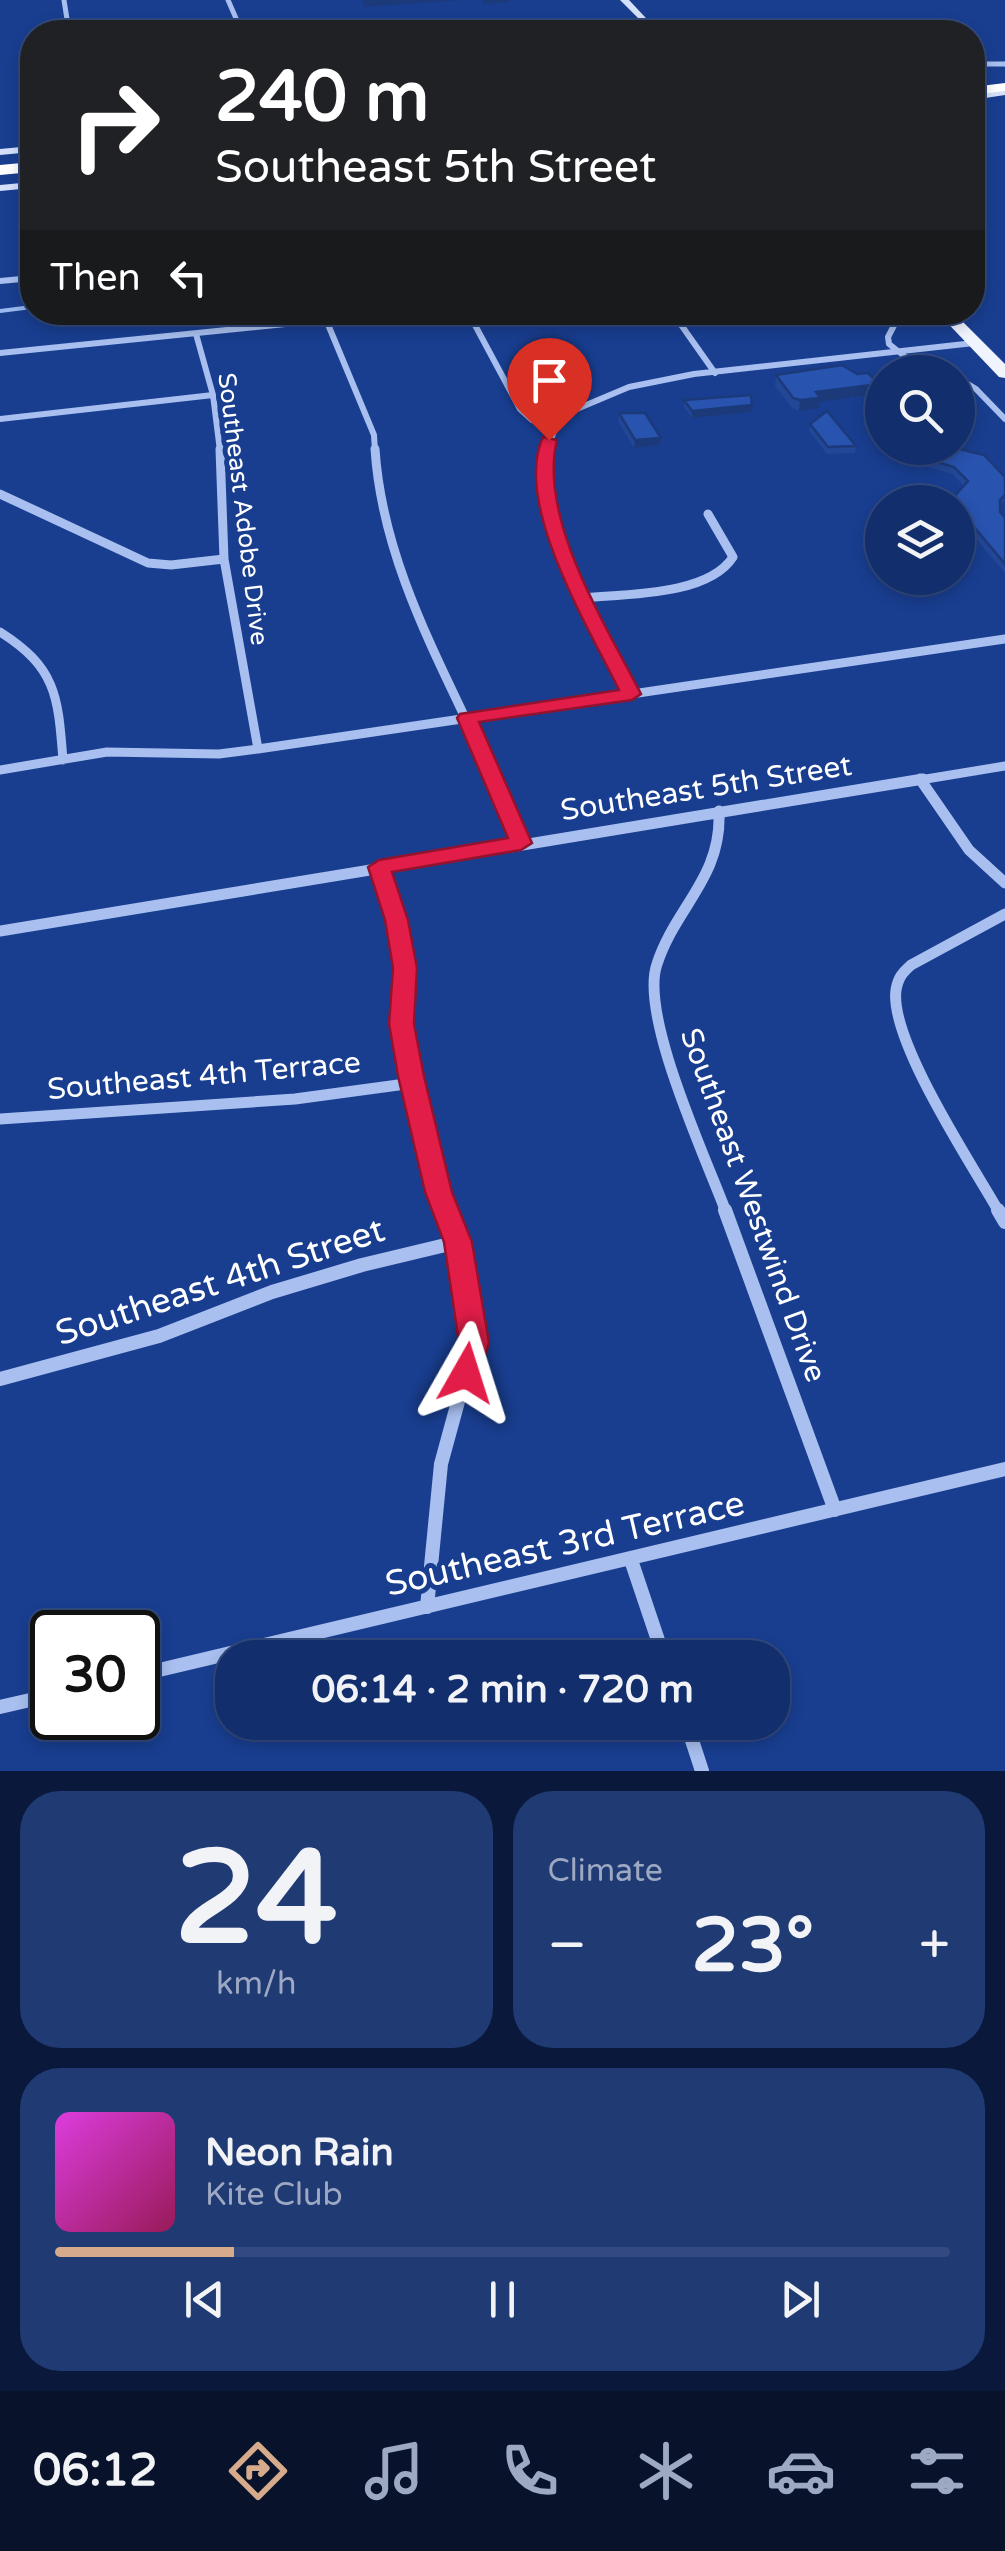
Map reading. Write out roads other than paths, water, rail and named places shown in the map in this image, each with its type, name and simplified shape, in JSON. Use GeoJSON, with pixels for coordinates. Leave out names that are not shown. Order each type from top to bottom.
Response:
{"type":"FeatureCollection","features":[{"type":"Feature","properties":{"kind":"main road"},"geometry":{"type":"LineString","coordinates":[[957,325],[1005,373]]}},
{"type":"Feature","properties":{"kind":"street"},"geometry":{"type":"LineString","coordinates":[[624,0],[645,20]]}},
{"type":"Feature","properties":{"kind":"street"},"geometry":{"type":"LineString","coordinates":[[0,353],[294,325]]}},
{"type":"Feature","properties":{"kind":"street"},"geometry":{"type":"LineString","coordinates":[[328,325],[374,435],[378,496],[416,615],[467,718],[521,843]]}},
{"type":"Feature","properties":{"kind":"street"},"geometry":{"type":"LineString","coordinates":[[475,325],[520,409],[532,420],[555,429]]}},
{"type":"Feature","properties":{"kind":"street"},"geometry":{"type":"LineString","coordinates":[[681,325],[715,373]]}},
{"type":"Feature","properties":{"kind":"street"},"geometry":{"type":"LineString","coordinates":[[894,325],[888,337],[901,355]]}},
{"type":"Feature","properties":{"kind":"street","name":"Southeast Adobe Drive"},"geometry":{"type":"LineString","coordinates":[[196,334],[213,395],[223,471],[224,560],[258,749]]}},
{"type":"Feature","properties":{"kind":"street"},"geometry":{"type":"LineString","coordinates":[[632,694],[582,598],[546,496],[542,466],[555,429],[571,412],[605,396],[715,373],[974,343]]}},
{"type":"Feature","properties":{"kind":"street"},"geometry":{"type":"LineString","coordinates":[[975,387],[1005,419]]}},
{"type":"Feature","properties":{"kind":"street"},"geometry":{"type":"LineString","coordinates":[[0,419],[213,395]]}},
{"type":"Feature","properties":{"kind":"street"},"geometry":{"type":"LineString","coordinates":[[0,494],[148,563],[171,566],[224,560]]}},
{"type":"Feature","properties":{"kind":"street"},"geometry":{"type":"LineString","coordinates":[[582,598],[700,583],[724,572],[733,557],[708,514]]}},
{"type":"Feature","properties":{"kind":"street"},"geometry":{"type":"LineString","coordinates":[[0,632],[42,664],[56,684],[63,760]]}},
{"type":"Feature","properties":{"kind":"street"},"geometry":{"type":"LineString","coordinates":[[0,770],[107,752],[219,754],[258,749],[1005,639]]}},
{"type":"Feature","properties":{"kind":"street","name":"Southeast 5th Street"},"geometry":{"type":"LineString","coordinates":[[0,931],[1005,766]]}},
{"type":"Feature","properties":{"kind":"street"},"geometry":{"type":"LineString","coordinates":[[920,779],[969,850],[1005,882]]}},
{"type":"Feature","properties":{"kind":"street","name":"Southeast Westwind Drive"},"geometry":{"type":"LineString","coordinates":[[719,811],[723,837],[712,870],[669,932],[654,973],[658,1032],[835,1510]]}},
{"type":"Feature","properties":{"kind":"street"},"geometry":{"type":"LineString","coordinates":[[379,867],[396,920],[405,968],[402,1024],[413,1084],[439,1192],[458,1242],[474,1343],[440,1464],[427,1607]]}},
{"type":"Feature","properties":{"kind":"street"},"geometry":{"type":"LineString","coordinates":[[1005,914],[974,934],[922,955],[896,978],[893,1001],[918,1067],[1005,1222]]}},
{"type":"Feature","properties":{"kind":"street","name":"Southeast 4th Terrace"},"geometry":{"type":"LineString","coordinates":[[0,1119],[295,1099],[413,1084]]}},
{"type":"Feature","properties":{"kind":"street","name":"Southeast 4th Street"},"geometry":{"type":"LineString","coordinates":[[0,1378],[159,1336],[272,1292],[362,1264],[458,1242]]}},
{"type":"Feature","properties":{"kind":"street","name":"Southeast 3rd Terrace"},"geometry":{"type":"LineString","coordinates":[[160,1670],[1005,1470]]}},
{"type":"Feature","properties":{"kind":"street"},"geometry":{"type":"LineString","coordinates":[[631,1560],[658,1640]]}},
{"type":"Feature","properties":{"kind":"street"},"geometry":{"type":"LineString","coordinates":[[0,1707],[30,1700]]}},
{"type":"Feature","properties":{"kind":"street"},"geometry":{"type":"LineString","coordinates":[[692,1740],[702,1771]]}},
{"type":"Feature","properties":{"kind":"waterway"},"geometry":{"type":"LineString","coordinates":[[0,311],[20,308]]}}]}
